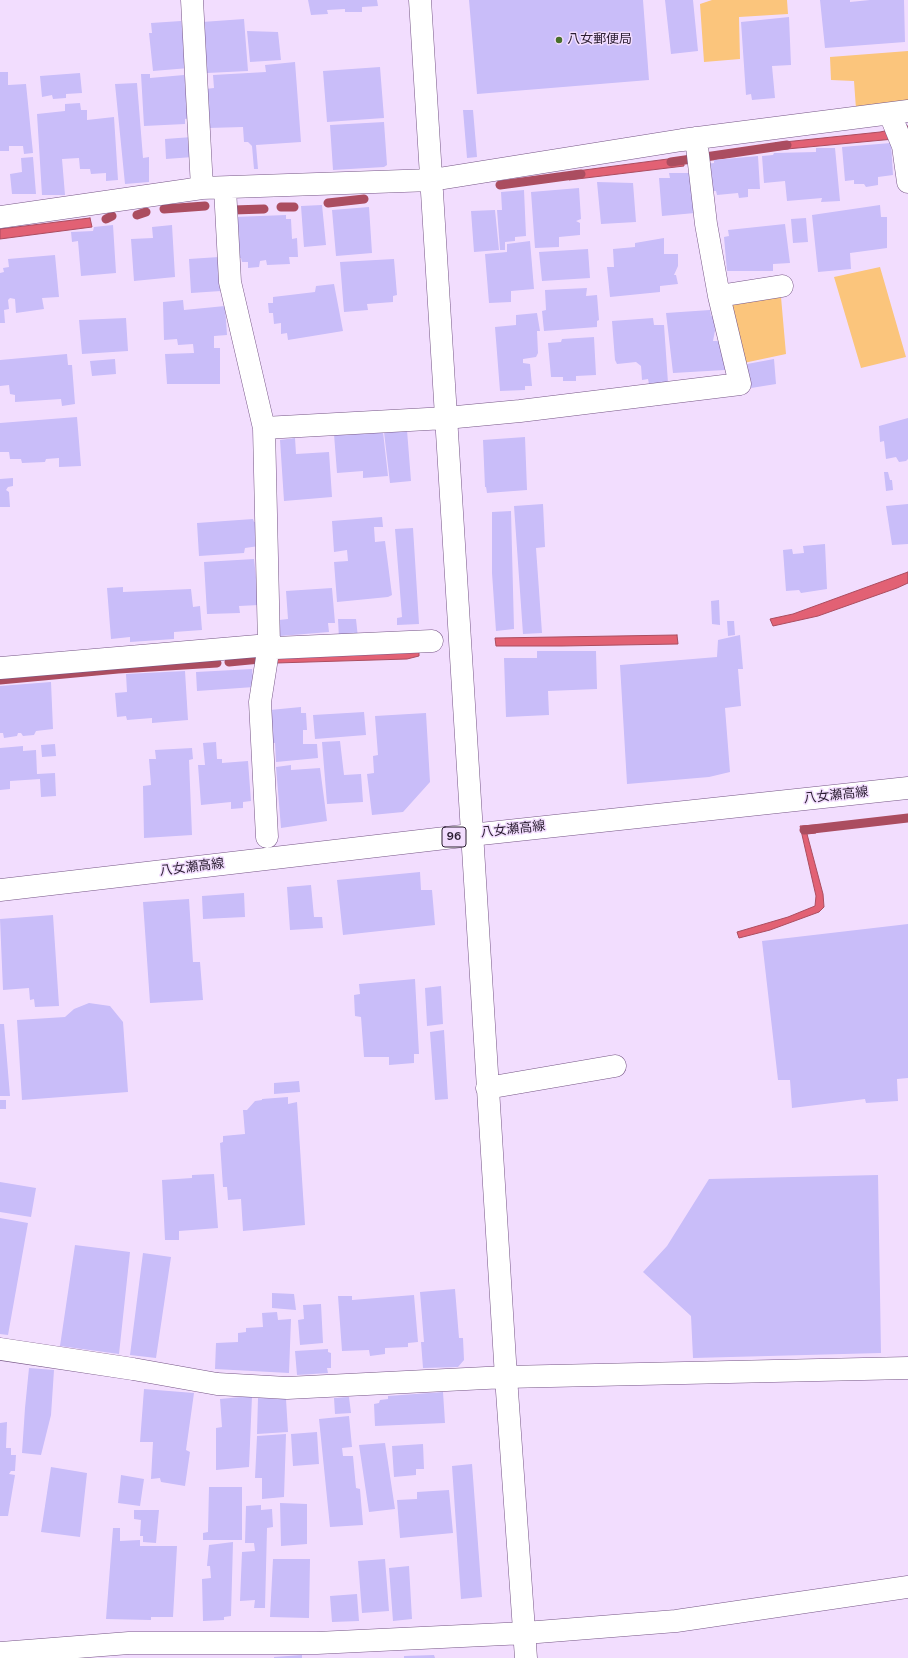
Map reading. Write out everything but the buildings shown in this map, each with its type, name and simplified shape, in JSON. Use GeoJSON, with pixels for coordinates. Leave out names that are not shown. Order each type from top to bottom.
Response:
{"type":"FeatureCollection","features":[{"type":"Feature","properties":{"kind":"street"},"geometry":{"type":"LineString","coordinates":[[192,0],[202,188]]}},
{"type":"Feature","properties":{"kind":"street"},"geometry":{"type":"LineString","coordinates":[[420,0],[471,835],[506,1377],[526,1658]]}},
{"type":"Feature","properties":{"kind":"street"},"geometry":{"type":"LineString","coordinates":[[0,217],[202,188],[432,180],[696,138],[899,113],[908,182]]}},
{"type":"Feature","properties":{"kind":"street"},"geometry":{"type":"LineString","coordinates":[[264,428],[446,418],[520,411],[740,384],[718,296],[706,224],[696,138]]}},
{"type":"Feature","properties":{"kind":"street"},"geometry":{"type":"LineString","coordinates":[[225,188],[230,282],[264,428],[269,645],[260,702],[267,837]]}},
{"type":"Feature","properties":{"kind":"street"},"geometry":{"type":"LineString","coordinates":[[718,296],[782,286]]}},
{"type":"Feature","properties":{"kind":"street"},"geometry":{"type":"LineString","coordinates":[[0,668],[269,645],[275,648],[432,641]]}},
{"type":"Feature","properties":{"kind":"street","name":"八女瀬高線"},"geometry":{"type":"LineString","coordinates":[[0,890],[471,835],[908,788]]}},
{"type":"Feature","properties":{"kind":"street"},"geometry":{"type":"LineString","coordinates":[[488,1088],[615,1066]]}},
{"type":"Feature","properties":{"kind":"street"},"geometry":{"type":"LineString","coordinates":[[0,1349],[133,1369],[217,1384],[287,1388],[506,1377],[908,1368]]}},
{"type":"Feature","properties":{"kind":"street"},"geometry":{"type":"LineString","coordinates":[[0,1653],[129,1643],[317,1643],[525,1633],[676,1621],[908,1586]]}},
{"type":"Feature","properties":{"kind":"shaded area"},"geometry":{"type":"Polygon","coordinates":[[[712,0],[787,0],[788,14],[739,17],[740,59],[704,62],[700,4],[712,0]]]}},
{"type":"Feature","properties":{"kind":"shaded area"},"geometry":{"type":"Polygon","coordinates":[[[908,51],[908,103],[856,109],[854,81],[831,80],[830,57],[908,51]]]}},
{"type":"Feature","properties":{"kind":"shaded area"},"geometry":{"type":"Polygon","coordinates":[[[908,126],[908,136],[894,139],[776,150],[775,143],[880,132],[908,126]]]}},
{"type":"Feature","properties":{"kind":"shaded area"},"geometry":{"type":"Polygon","coordinates":[[[683,157],[684,166],[569,180],[569,172],[683,157]]]}},
{"type":"Feature","properties":{"kind":"shaded area"},"geometry":{"type":"Polygon","coordinates":[[[90,218],[92,227],[0,239],[0,229],[90,218]]]}},
{"type":"Feature","properties":{"kind":"shaded area"},"geometry":{"type":"Polygon","coordinates":[[[880,267],[906,357],[861,368],[834,277],[880,267]]]}},
{"type":"Feature","properties":{"kind":"shaded area"},"geometry":{"type":"Polygon","coordinates":[[[781,297],[786,354],[739,364],[724,301],[781,297]]]}},
{"type":"Feature","properties":{"kind":"shaded area"},"geometry":{"type":"Polygon","coordinates":[[[908,572],[908,583],[818,616],[773,626],[770,619],[793,614],[908,572]]]}},
{"type":"Feature","properties":{"kind":"shaded area"},"geometry":{"type":"Polygon","coordinates":[[[677,635],[678,644],[562,646],[496,646],[495,638],[677,635]]]}},
{"type":"Feature","properties":{"kind":"shaded area"},"geometry":{"type":"Polygon","coordinates":[[[419,649],[419,656],[407,659],[276,663],[276,656],[419,649]]]}},
{"type":"Feature","properties":{"kind":"shaded area"},"geometry":{"type":"Polygon","coordinates":[[[816,825],[816,833],[807,834],[823,894],[824,907],[819,912],[770,930],[739,938],[737,932],[788,917],[815,906],[816,896],[800,826],[816,825]]]}},
{"type":"Feature","properties":{"kind":"waterway"},"geometry":{"type":"LineString","coordinates":[[671,162],[787,145]]}},
{"type":"Feature","properties":{"kind":"waterway"},"geometry":{"type":"LineString","coordinates":[[500,185],[581,174]]}},
{"type":"Feature","properties":{"kind":"waterway"},"geometry":{"type":"LineString","coordinates":[[328,203],[364,199]]}},
{"type":"Feature","properties":{"kind":"waterway"},"geometry":{"type":"LineString","coordinates":[[164,209],[205,206]]}},
{"type":"Feature","properties":{"kind":"waterway"},"geometry":{"type":"LineString","coordinates":[[281,207],[294,207]]}},
{"type":"Feature","properties":{"kind":"waterway"},"geometry":{"type":"LineString","coordinates":[[233,210],[264,209]]}},
{"type":"Feature","properties":{"kind":"waterway"},"geometry":{"type":"LineString","coordinates":[[137,215],[146,212]]}},
{"type":"Feature","properties":{"kind":"waterway"},"geometry":{"type":"LineString","coordinates":[[106,219],[112,216]]}},
{"type":"Feature","properties":{"kind":"waterway"},"geometry":{"type":"LineString","coordinates":[[229,662],[260,659]]}},
{"type":"Feature","properties":{"kind":"waterway"},"geometry":{"type":"LineString","coordinates":[[0,680],[118,669],[217,663]]}},
{"type":"Feature","properties":{"kind":"waterway"},"geometry":{"type":"LineString","coordinates":[[804,830],[908,818]]}},
{"type":"Feature","properties":{"kind":"place","name":"八女郵便局"},"geometry":{"type":"Point","coordinates":[559,40]}}]}
